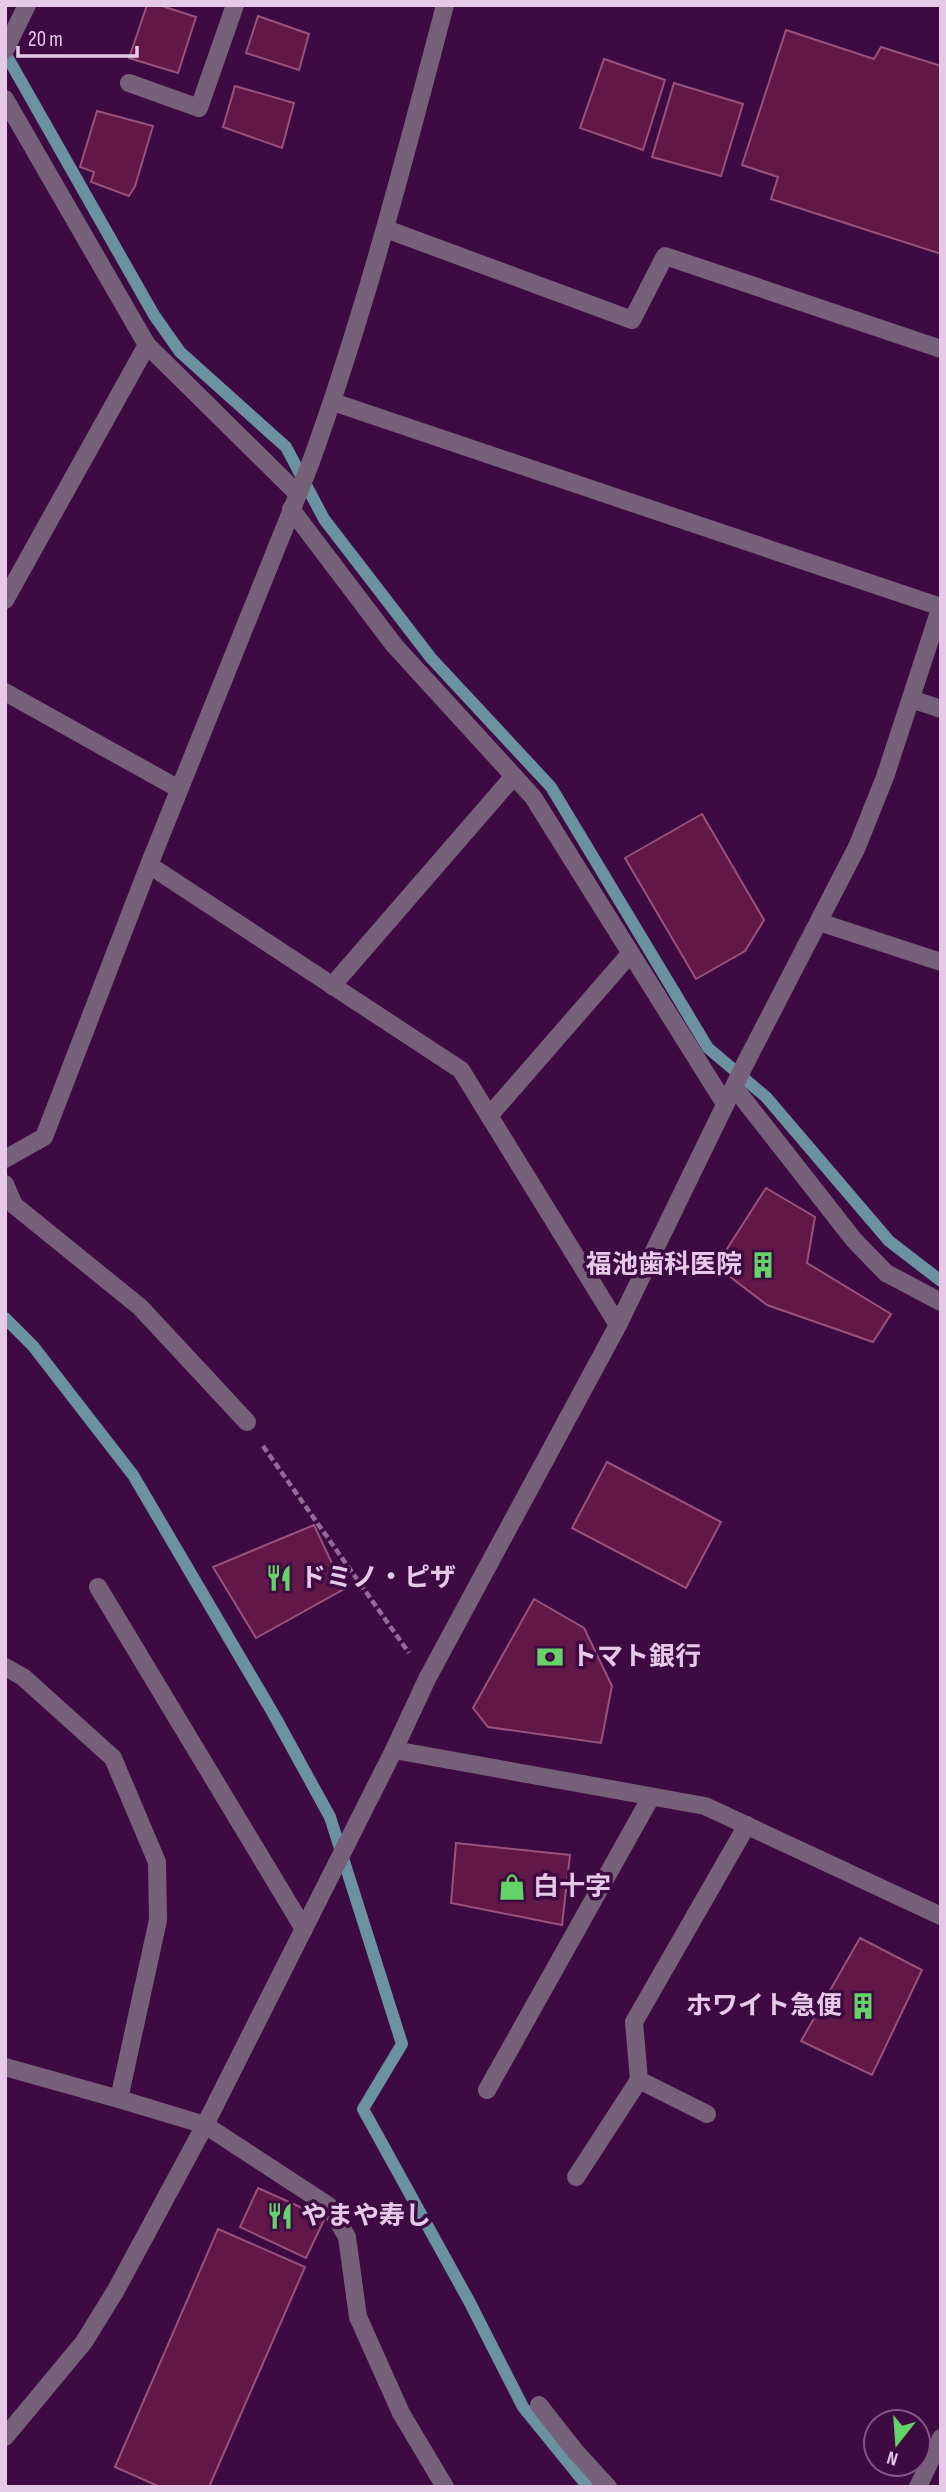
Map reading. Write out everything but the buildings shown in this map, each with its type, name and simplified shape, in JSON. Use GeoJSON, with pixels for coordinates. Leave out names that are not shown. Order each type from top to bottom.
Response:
{"type":"FeatureCollection","features":[{"type":"Feature","properties":{"kind":"street"},"geometry":{"type":"LineString","coordinates":[[6,47],[27,5]]}},
{"type":"Feature","properties":{"kind":"street"},"geometry":{"type":"LineString","coordinates":[[129,83],[199,108],[234,5]]}},
{"type":"Feature","properties":{"kind":"street"},"geometry":{"type":"LineString","coordinates":[[5,1159],[44,1137],[179,789],[309,467],[386,229],[445,5]]}},
{"type":"Feature","properties":{"kind":"street"},"geometry":{"type":"LineString","coordinates":[[5,99],[147,345],[296,495],[394,645],[533,797],[725,1104]]}},
{"type":"Feature","properties":{"kind":"street"},"geometry":{"type":"LineString","coordinates":[[386,229],[632,320],[665,256],[941,349]]}},
{"type":"Feature","properties":{"kind":"street"},"geometry":{"type":"LineString","coordinates":[[5,600],[147,345]]}},
{"type":"Feature","properties":{"kind":"street"},"geometry":{"type":"LineString","coordinates":[[5,2437],[84,2343],[116,2290],[205,2125],[427,1679],[618,1325],[745,1063],[857,847],[885,778],[941,607],[332,402]]}},
{"type":"Feature","properties":{"kind":"street"},"geometry":{"type":"LineString","coordinates":[[5,692],[179,789]]}},
{"type":"Feature","properties":{"kind":"street"},"geometry":{"type":"LineString","coordinates":[[911,699],[941,709]]}},
{"type":"Feature","properties":{"kind":"street"},"geometry":{"type":"LineString","coordinates":[[332,986],[514,776]]}},
{"type":"Feature","properties":{"kind":"street"},"geometry":{"type":"LineString","coordinates":[[149,865],[461,1070],[618,1325]]}},
{"type":"Feature","properties":{"kind":"street"},"geometry":{"type":"LineString","coordinates":[[819,922],[941,962]]}},
{"type":"Feature","properties":{"kind":"street"},"geometry":{"type":"LineString","coordinates":[[489,1116],[631,954]]}},
{"type":"Feature","properties":{"kind":"street"},"geometry":{"type":"LineString","coordinates":[[735,1084],[853,1240],[886,1273],[941,1302]]}},
{"type":"Feature","properties":{"kind":"street"},"geometry":{"type":"LineString","coordinates":[[5,1184],[14,1205],[140,1307],[247,1422]]}},
{"type":"Feature","properties":{"kind":"street"},"geometry":{"type":"LineString","coordinates":[[98,1587],[304,1929]]}},
{"type":"Feature","properties":{"kind":"street"},"geometry":{"type":"LineString","coordinates":[[5,1667],[23,1677],[113,1758],[157,1861],[158,1920],[119,2098]]}},
{"type":"Feature","properties":{"kind":"street"},"geometry":{"type":"LineString","coordinates":[[394,1750],[705,1806],[941,1916]]}},
{"type":"Feature","properties":{"kind":"street"},"geometry":{"type":"LineString","coordinates":[[486,2090],[651,1797]]}},
{"type":"Feature","properties":{"kind":"street"},"geometry":{"type":"LineString","coordinates":[[576,2177],[639,2080],[634,2022],[747,1825]]}},
{"type":"Feature","properties":{"kind":"street"},"geometry":{"type":"LineString","coordinates":[[5,2067],[205,2125],[329,2206],[347,2237],[358,2317],[401,2413],[445,2487]]}},
{"type":"Feature","properties":{"kind":"street"},"geometry":{"type":"LineString","coordinates":[[639,2080],[707,2114]]}},
{"type":"Feature","properties":{"kind":"street"},"geometry":{"type":"LineString","coordinates":[[539,2405],[608,2487]]}},
{"type":"Feature","properties":{"kind":"street"},"geometry":{"type":"LineString","coordinates":[[918,2487],[941,2438]]}},
{"type":"Feature","properties":{"kind":"path"},"geometry":{"type":"LineString","coordinates":[[247,1422],[427,1679]]}},
{"type":"Feature","properties":{"kind":"waterway"},"geometry":{"type":"LineString","coordinates":[[5,53],[154,315],[180,352],[286,447],[324,519],[431,658],[551,787],[708,1048],[766,1097],[889,1241],[941,1281]]}},
{"type":"Feature","properties":{"kind":"waterway"},"geometry":{"type":"LineString","coordinates":[[5,1318],[33,1346],[133,1475],[274,1715],[330,1817],[402,2044],[363,2109],[469,2301],[523,2407],[588,2487]]}},
{"type":"Feature","properties":{"kind":"place","name":"福池歯科医院"},"geometry":{"type":"Point","coordinates":[763,1265]}},
{"type":"Feature","properties":{"kind":"place","name":"ドミノ・ピザ"},"geometry":{"type":"Point","coordinates":[279,1578]}},
{"type":"Feature","properties":{"kind":"place","name":"トマト銀行"},"geometry":{"type":"Point","coordinates":[550,1657]}},
{"type":"Feature","properties":{"kind":"place","name":"白十字"},"geometry":{"type":"Point","coordinates":[512,1887]}},
{"type":"Feature","properties":{"kind":"place","name":"ホワイト急便"},"geometry":{"type":"Point","coordinates":[863,2006]}},
{"type":"Feature","properties":{"kind":"place","name":"やまや寿し"},"geometry":{"type":"Point","coordinates":[280,2216]}}]}
